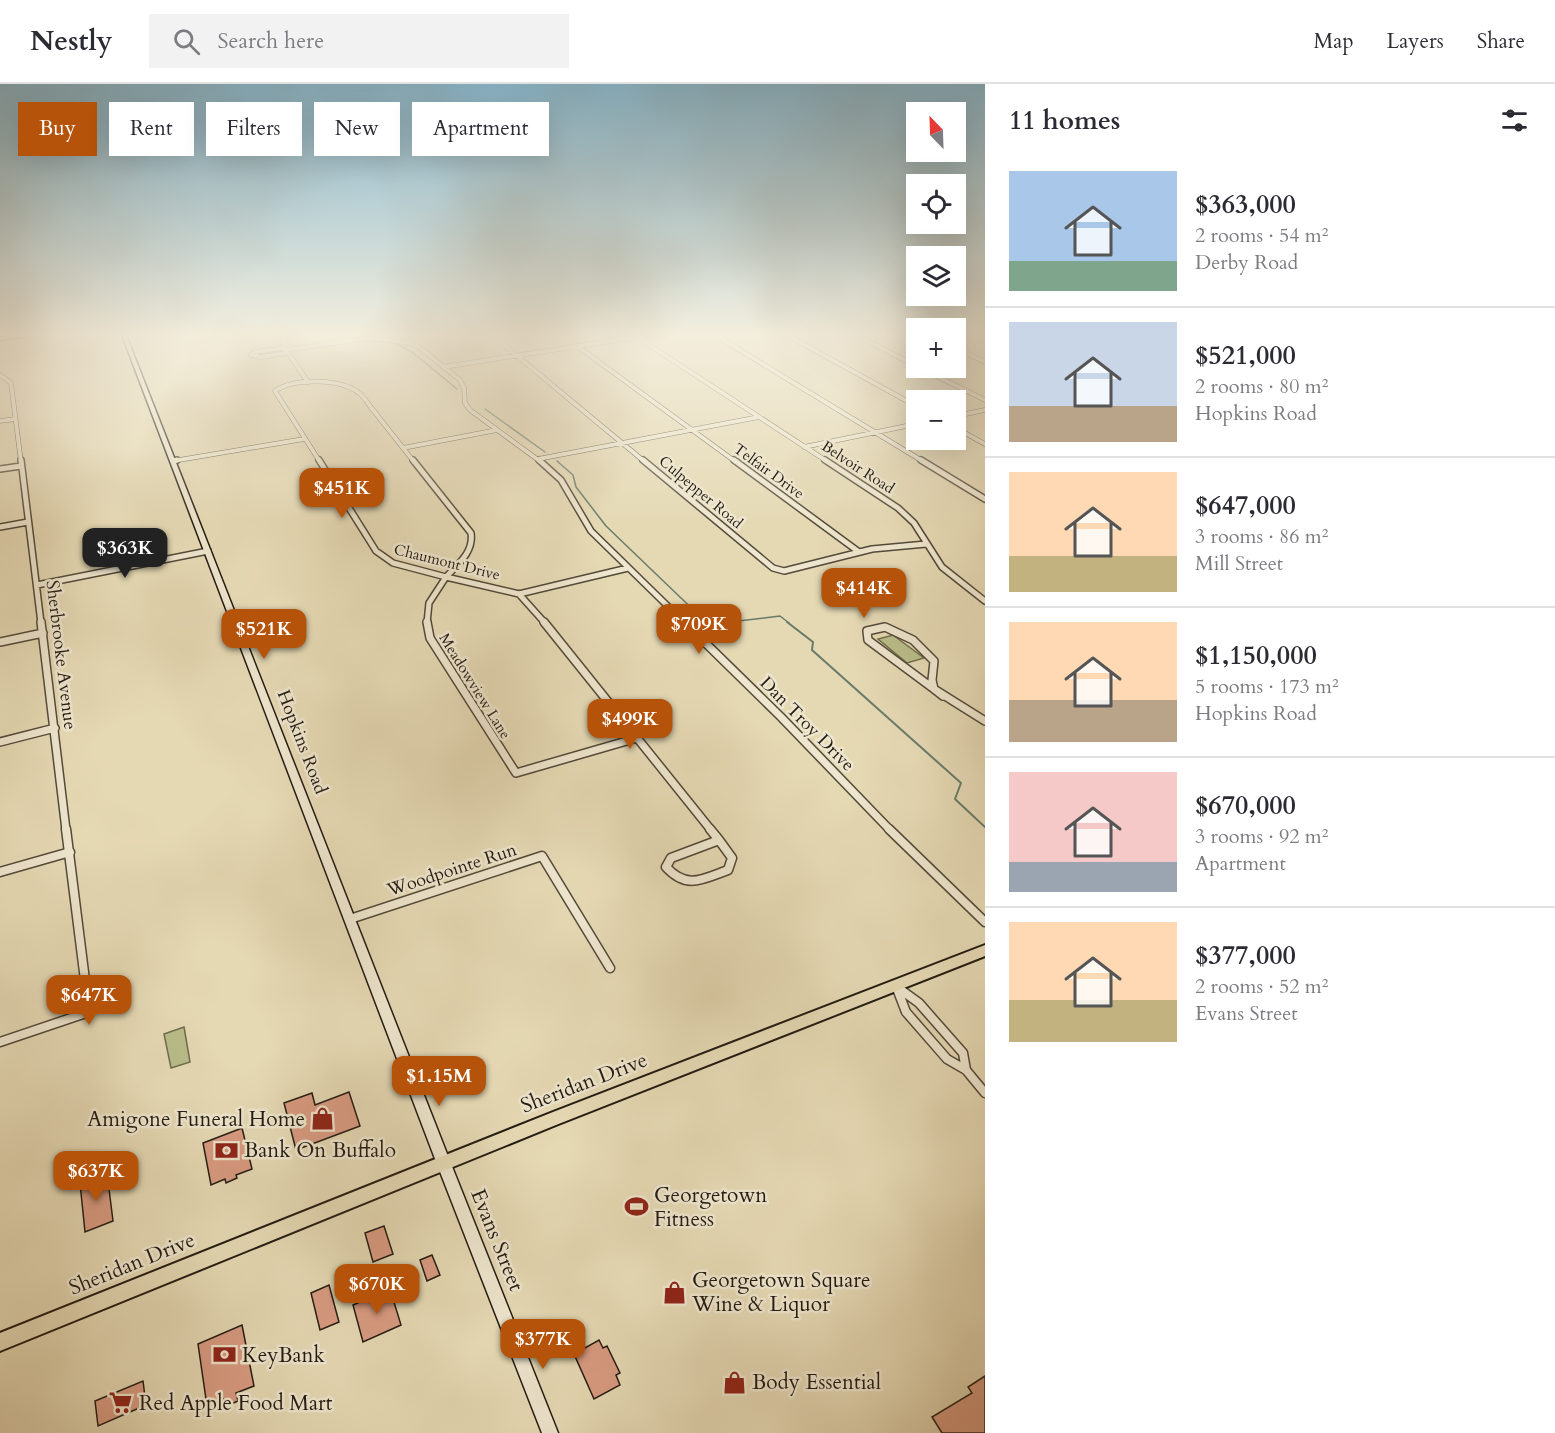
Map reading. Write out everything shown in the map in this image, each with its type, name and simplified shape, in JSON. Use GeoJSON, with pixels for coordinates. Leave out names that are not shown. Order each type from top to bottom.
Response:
{"type":"FeatureCollection","features":[{"type":"Feature","properties":{"kind":"main road","name":"Sheridan Drive"},"geometry":{"type":"LineString","coordinates":[[0,1342],[985,950]]}},
{"type":"Feature","properties":{"kind":"street","name":"Sherbrooke Avenue"},"geometry":{"type":"LineString","coordinates":[[0,1042],[89,1012],[12,398]]}},
{"type":"Feature","properties":{"kind":"street","name":"Hopkins Road"},"geometry":{"type":"LineString","coordinates":[[148,398],[444,1164]]}},
{"type":"Feature","properties":{"kind":"street","name":"Chaumont Drive"},"geometry":{"type":"LineString","coordinates":[[278,398],[380,556],[400,566],[519,594],[628,568]]}},
{"type":"Feature","properties":{"kind":"street","name":"Meadowview Lane"},"geometry":{"type":"LineString","coordinates":[[363,398],[473,536],[469,550],[428,604],[425,615],[427,630],[516,773],[637,738]]}},
{"type":"Feature","properties":{"kind":"street","name":"Dan Troy Drive"},"geometry":{"type":"LineString","coordinates":[[465,398],[467,407],[538,459],[562,480],[584,524],[781,717],[911,852],[985,922]]}},
{"type":"Feature","properties":{"kind":"street","name":"Culpepper Road"},"geometry":{"type":"LineString","coordinates":[[568,398],[773,568],[784,571],[887,546],[926,544]]}},
{"type":"Feature","properties":{"kind":"street","name":"Telfair Drive"},"geometry":{"type":"LineString","coordinates":[[649,398],[859,552]]}},
{"type":"Feature","properties":{"kind":"street","name":"Belvoir Road"},"geometry":{"type":"LineString","coordinates":[[730,398],[898,508],[914,523],[942,567],[985,600]]}},
{"type":"Feature","properties":{"kind":"street"},"geometry":{"type":"LineString","coordinates":[[818,398],[985,499]]}},
{"type":"Feature","properties":{"kind":"street"},"geometry":{"type":"LineString","coordinates":[[966,414],[985,410]]}},
{"type":"Feature","properties":{"kind":"street"},"geometry":{"type":"LineString","coordinates":[[538,459],[759,417]]}},
{"type":"Feature","properties":{"kind":"street"},"geometry":{"type":"LineString","coordinates":[[0,422],[15,419]]}},
{"type":"Feature","properties":{"kind":"street"},"geometry":{"type":"LineString","coordinates":[[804,447],[906,426]]}},
{"type":"Feature","properties":{"kind":"street"},"geometry":{"type":"LineString","coordinates":[[403,448],[497,430]]}},
{"type":"Feature","properties":{"kind":"street"},"geometry":{"type":"LineString","coordinates":[[966,434],[985,444]]}},
{"type":"Feature","properties":{"kind":"street"},"geometry":{"type":"LineString","coordinates":[[173,461],[304,439]]}},
{"type":"Feature","properties":{"kind":"street"},"geometry":{"type":"LineString","coordinates":[[0,469],[21,466]]}},
{"type":"Feature","properties":{"kind":"street"},"geometry":{"type":"LineString","coordinates":[[0,527],[28,522]]}},
{"type":"Feature","properties":{"kind":"street"},"geometry":{"type":"LineString","coordinates":[[37,585],[208,551]]}},
{"type":"Feature","properties":{"kind":"street"},"geometry":{"type":"LineString","coordinates":[[519,594],[637,738],[719,840],[732,858],[728,870],[690,883],[674,878],[666,867],[670,858],[719,840]]}},
{"type":"Feature","properties":{"kind":"street"},"geometry":{"type":"LineString","coordinates":[[943,696],[934,690],[932,680],[934,661],[929,655],[898,630],[880,626],[867,631],[868,640],[914,677],[943,696],[985,721]]}},
{"type":"Feature","properties":{"kind":"street"},"geometry":{"type":"LineString","coordinates":[[0,642],[43,633]]}},
{"type":"Feature","properties":{"kind":"street"},"geometry":{"type":"LineString","coordinates":[[0,742],[55,729]]}},
{"type":"Feature","properties":{"kind":"street"},"geometry":{"type":"LineString","coordinates":[[0,872],[70,852]]}},
{"type":"Feature","properties":{"kind":"street","name":"Woodpointe Run"},"geometry":{"type":"LineString","coordinates":[[350,919],[542,856],[610,968]]}},
{"type":"Feature","properties":{"kind":"street"},"geometry":{"type":"LineString","coordinates":[[896,986],[906,1012],[947,1059],[966,1070],[985,1093]]}},
{"type":"Feature","properties":{"kind":"street"},"geometry":{"type":"LineString","coordinates":[[896,986],[919,1003],[963,1053],[966,1070]]}},
{"type":"Feature","properties":{"kind":"street","name":"Evans Street"},"geometry":{"type":"LineString","coordinates":[[444,1164],[550,1433]]}},
{"type":"Feature","properties":{"kind":"green space"},"geometry":{"type":"Polygon","coordinates":[[[893,635],[924,658],[907,663],[878,639],[893,635]]]}},
{"type":"Feature","properties":{"kind":"green space"},"geometry":{"type":"Polygon","coordinates":[[[184,1027],[190,1062],[171,1068],[164,1034],[184,1027]]]}},
{"type":"Feature","properties":{"kind":"building","name":"Amigone Funeral Home"},"geometry":{"type":"Polygon","coordinates":[[[349,1092],[360,1126],[296,1150],[284,1103],[312,1093],[315,1105],[349,1092]]]}},
{"type":"Feature","properties":{"kind":"building","name":"Bank On Buffalo"},"geometry":{"type":"Polygon","coordinates":[[[242,1128],[252,1169],[236,1175],[237,1178],[226,1183],[225,1179],[211,1185],[203,1143],[242,1128]]]}},
{"type":"Feature","properties":{"kind":"building"},"geometry":{"type":"Polygon","coordinates":[[[107,1173],[113,1221],[85,1232],[80,1183],[107,1173]]]}},
{"type":"Feature","properties":{"kind":"building"},"geometry":{"type":"Polygon","coordinates":[[[384,1226],[393,1254],[373,1262],[365,1233],[384,1226]]]}},
{"type":"Feature","properties":{"kind":"building"},"geometry":{"type":"Polygon","coordinates":[[[432,1255],[440,1275],[427,1281],[420,1260],[432,1255]]]}},
{"type":"Feature","properties":{"kind":"building"},"geometry":{"type":"Polygon","coordinates":[[[329,1285],[339,1322],[320,1330],[311,1293],[329,1285]]]}},
{"type":"Feature","properties":{"kind":"building"},"geometry":{"type":"Polygon","coordinates":[[[390,1289],[401,1325],[363,1342],[353,1305],[390,1289]]]}},
{"type":"Feature","properties":{"kind":"building","name":"KeyBank"},"geometry":{"type":"Polygon","coordinates":[[[242,1325],[254,1386],[236,1393],[238,1401],[224,1407],[223,1399],[207,1406],[198,1344],[242,1325]]]}},
{"type":"Feature","properties":{"kind":"building"},"geometry":{"type":"Polygon","coordinates":[[[599,1340],[603,1348],[607,1346],[620,1373],[616,1375],[620,1385],[594,1399],[574,1354],[599,1340]]]}},
{"type":"Feature","properties":{"kind":"building"},"geometry":{"type":"Polygon","coordinates":[[[985,1376],[985,1433],[942,1433],[932,1417],[972,1393],[968,1387],[985,1376]]]}},
{"type":"Feature","properties":{"kind":"building","name":"Red Apple Food Mart"},"geometry":{"type":"Polygon","coordinates":[[[143,1381],[146,1405],[98,1426],[95,1401],[143,1381]]]}},
{"type":"Feature","properties":{"kind":"waterway"},"geometry":{"type":"LineString","coordinates":[[485,409],[545,452]]}},
{"type":"Feature","properties":{"kind":"waterway"},"geometry":{"type":"LineString","coordinates":[[557,461],[573,475],[576,487],[606,526],[706,622]]}},
{"type":"Feature","properties":{"kind":"waterway"},"geometry":{"type":"LineString","coordinates":[[729,622],[780,616],[789,623]]}},
{"type":"Feature","properties":{"kind":"waterway"},"geometry":{"type":"LineString","coordinates":[[706,622],[729,622]]}},
{"type":"Feature","properties":{"kind":"waterway"},"geometry":{"type":"LineString","coordinates":[[706,622],[729,622]]}},
{"type":"Feature","properties":{"kind":"waterway"},"geometry":{"type":"LineString","coordinates":[[787,622],[813,642],[812,650],[961,783],[955,799],[985,827]]}},
{"type":"Feature","properties":{"kind":"place","name":"Amigone Funeral Home"},"geometry":{"type":"Point","coordinates":[323,1119]}},
{"type":"Feature","properties":{"kind":"place","name":"Bank On Buffalo"},"geometry":{"type":"Point","coordinates":[226,1150]}},
{"type":"Feature","properties":{"kind":"place","name":"Georgetown Fitness"},"geometry":{"type":"Point","coordinates":[636,1207]}},
{"type":"Feature","properties":{"kind":"place","name":"Georgetown Square Wine & Liquor"},"geometry":{"type":"Point","coordinates":[674,1292]}},
{"type":"Feature","properties":{"kind":"place","name":"KeyBank"},"geometry":{"type":"Point","coordinates":[224,1355]}},
{"type":"Feature","properties":{"kind":"place","name":"Body Essential"},"geometry":{"type":"Point","coordinates":[734,1382]}},
{"type":"Feature","properties":{"kind":"place","name":"Red Apple Food Mart"},"geometry":{"type":"Point","coordinates":[121,1403]}}]}
